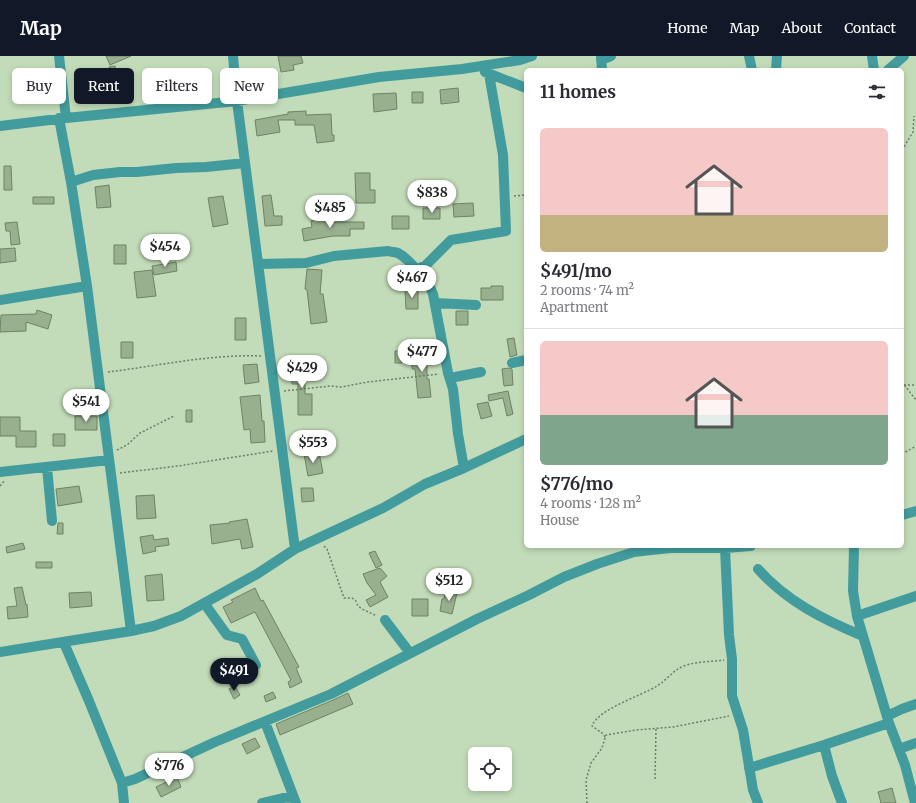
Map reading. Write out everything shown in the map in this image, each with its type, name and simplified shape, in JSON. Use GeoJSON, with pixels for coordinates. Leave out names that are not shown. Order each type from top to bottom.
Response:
{"type":"FeatureCollection","features":[{"type":"Feature","properties":{"kind":"street"},"geometry":{"type":"LineString","coordinates":[[59,56],[62,118],[87,286],[131,631]]}},
{"type":"Feature","properties":{"kind":"street"},"geometry":{"type":"LineString","coordinates":[[233,56],[234,68]]}},
{"type":"Feature","properties":{"kind":"street"},"geometry":{"type":"LineString","coordinates":[[278,94],[379,78],[472,68],[504,59],[520,60],[532,56]]}},
{"type":"Feature","properties":{"kind":"street"},"geometry":{"type":"LineString","coordinates":[[601,62],[611,56]]}},
{"type":"Feature","properties":{"kind":"street"},"geometry":{"type":"LineString","coordinates":[[749,56],[752,68]]}},
{"type":"Feature","properties":{"kind":"street"},"geometry":{"type":"LineString","coordinates":[[776,68],[777,56]]}},
{"type":"Feature","properties":{"kind":"street"},"geometry":{"type":"LineString","coordinates":[[872,56],[874,68]]}},
{"type":"Feature","properties":{"kind":"street"},"geometry":{"type":"LineString","coordinates":[[890,68],[904,56]]}},
{"type":"Feature","properties":{"kind":"street"},"geometry":{"type":"LineString","coordinates":[[472,68],[524,87]]}},
{"type":"Feature","properties":{"kind":"street"},"geometry":{"type":"LineString","coordinates":[[416,269],[425,266],[451,240],[506,231],[503,155],[489,74]]}},
{"type":"Feature","properties":{"kind":"street"},"geometry":{"type":"LineString","coordinates":[[0,126],[62,118],[220,103]]}},
{"type":"Feature","properties":{"kind":"street"},"geometry":{"type":"LineString","coordinates":[[237,104],[295,549]]}},
{"type":"Feature","properties":{"kind":"street"},"geometry":{"type":"LineString","coordinates":[[71,182],[93,175],[120,172],[176,168],[206,168],[245,163]]}},
{"type":"Feature","properties":{"kind":"street"},"geometry":{"type":"LineString","coordinates":[[258,264],[306,263],[334,256],[388,251],[397,253],[416,269],[429,283],[432,289],[453,389],[458,434],[464,468]]}},
{"type":"Feature","properties":{"kind":"street"},"geometry":{"type":"LineString","coordinates":[[0,300],[87,286]]}},
{"type":"Feature","properties":{"kind":"street"},"geometry":{"type":"LineString","coordinates":[[435,303],[476,305]]}},
{"type":"Feature","properties":{"kind":"street"},"geometry":{"type":"LineString","coordinates":[[512,363],[524,360]]}},
{"type":"Feature","properties":{"kind":"street"},"geometry":{"type":"LineString","coordinates":[[449,375],[481,372]]}},
{"type":"Feature","properties":{"kind":"street"},"geometry":{"type":"LineString","coordinates":[[0,652],[64,643],[131,631],[181,616],[257,574],[295,549],[383,508],[425,484],[524,441]]}},
{"type":"Feature","properties":{"kind":"street"},"geometry":{"type":"LineString","coordinates":[[0,472],[47,467],[108,457]]}},
{"type":"Feature","properties":{"kind":"street"},"geometry":{"type":"LineString","coordinates":[[47,467],[52,521]]}},
{"type":"Feature","properties":{"kind":"street"},"geometry":{"type":"LineString","coordinates":[[904,514],[916,511]]}},
{"type":"Feature","properties":{"kind":"street"},"geometry":{"type":"LineString","coordinates":[[122,783],[135,779],[215,742],[331,694],[477,619],[564,577],[597,564],[640,552],[671,548],[720,548],[732,659],[732,696],[743,730],[753,790],[758,803]]}},
{"type":"Feature","properties":{"kind":"street"},"geometry":{"type":"LineString","coordinates":[[854,548],[852,590],[857,616],[888,720],[905,765],[914,803]]}},
{"type":"Feature","properties":{"kind":"street"},"geometry":{"type":"LineString","coordinates":[[758,569],[776,587],[811,612],[863,636]]}},
{"type":"Feature","properties":{"kind":"street"},"geometry":{"type":"LineString","coordinates":[[857,616],[916,596]]}},
{"type":"Feature","properties":{"kind":"street"},"geometry":{"type":"LineString","coordinates":[[204,604],[227,635],[242,639],[256,665]]}},
{"type":"Feature","properties":{"kind":"street"},"geometry":{"type":"LineString","coordinates":[[385,620],[410,653]]}},
{"type":"Feature","properties":{"kind":"street"},"geometry":{"type":"LineString","coordinates":[[64,643],[122,783],[124,803]]}},
{"type":"Feature","properties":{"kind":"street"},"geometry":{"type":"LineString","coordinates":[[750,768],[824,745],[888,720],[902,708],[916,704]]}},
{"type":"Feature","properties":{"kind":"street"},"geometry":{"type":"LineString","coordinates":[[262,803],[276,799],[295,800],[264,722]]}},
{"type":"Feature","properties":{"kind":"street"},"geometry":{"type":"LineString","coordinates":[[899,749],[916,743]]}},
{"type":"Feature","properties":{"kind":"street"},"geometry":{"type":"LineString","coordinates":[[824,745],[832,776],[842,803]]}},
{"type":"Feature","properties":{"kind":"path"},"geometry":{"type":"LineString","coordinates":[[904,147],[913,132],[914,116]]}},
{"type":"Feature","properties":{"kind":"path"},"geometry":{"type":"LineString","coordinates":[[504,197],[524,195]]}},
{"type":"Feature","properties":{"kind":"path"},"geometry":{"type":"LineString","coordinates":[[98,373],[204,359],[270,356]]}},
{"type":"Feature","properties":{"kind":"path"},"geometry":{"type":"LineString","coordinates":[[274,392],[330,386],[341,387],[407,377],[449,375]]}},
{"type":"Feature","properties":{"kind":"path"},"geometry":{"type":"LineString","coordinates":[[904,384],[916,385]]}},
{"type":"Feature","properties":{"kind":"path"},"geometry":{"type":"LineString","coordinates":[[904,384],[916,400]]}},
{"type":"Feature","properties":{"kind":"path"},"geometry":{"type":"LineString","coordinates":[[108,457],[127,446],[140,434],[174,416]]}},
{"type":"Feature","properties":{"kind":"path"},"geometry":{"type":"LineString","coordinates":[[904,453],[916,446]]}},
{"type":"Feature","properties":{"kind":"path"},"geometry":{"type":"LineString","coordinates":[[111,474],[178,466],[282,450]]}},
{"type":"Feature","properties":{"kind":"path"},"geometry":{"type":"LineString","coordinates":[[316,539],[327,549],[344,598],[352,598],[362,609],[385,620]]}},
{"type":"Feature","properties":{"kind":"path"},"geometry":{"type":"LineString","coordinates":[[605,737],[592,726],[595,721],[606,712],[658,685],[675,670],[683,666],[732,659]]}},
{"type":"Feature","properties":{"kind":"path"},"geometry":{"type":"LineString","coordinates":[[587,803],[586,780],[591,763],[602,748],[606,735],[618,732],[673,727],[739,714]]}},
{"type":"Feature","properties":{"kind":"path"},"geometry":{"type":"LineString","coordinates":[[655,779],[656,728]]}},
{"type":"Feature","properties":{"kind":"building"},"geometry":{"type":"Polygon","coordinates":[[[106,56],[131,56],[110,65],[106,56]]]}},
{"type":"Feature","properties":{"kind":"building"},"geometry":{"type":"Polygon","coordinates":[[[278,56],[301,56],[303,63],[293,65],[294,70],[281,72],[278,56]]]}},
{"type":"Feature","properties":{"kind":"building"},"geometry":{"type":"Polygon","coordinates":[[[458,88],[459,102],[441,104],[440,90],[458,88]]]}},
{"type":"Feature","properties":{"kind":"building"},"geometry":{"type":"Polygon","coordinates":[[[412,92],[423,92],[423,103],[412,103],[412,92]]]}},
{"type":"Feature","properties":{"kind":"building"},"geometry":{"type":"Polygon","coordinates":[[[396,93],[397,109],[374,112],[373,94],[396,93]]]}},
{"type":"Feature","properties":{"kind":"building"},"geometry":{"type":"Polygon","coordinates":[[[306,111],[306,115],[331,114],[332,135],[334,135],[334,141],[317,143],[314,125],[295,125],[295,120],[278,120],[280,132],[257,136],[255,120],[288,114],[288,112],[306,111]]]}},
{"type":"Feature","properties":{"kind":"building"},"geometry":{"type":"Polygon","coordinates":[[[4,166],[11,166],[12,190],[4,190],[4,166]]]}},
{"type":"Feature","properties":{"kind":"building"},"geometry":{"type":"Polygon","coordinates":[[[355,173],[370,173],[370,190],[375,190],[375,203],[356,203],[355,173]]]}},
{"type":"Feature","properties":{"kind":"building"},"geometry":{"type":"Polygon","coordinates":[[[109,185],[111,207],[97,208],[95,187],[109,185]]]}},
{"type":"Feature","properties":{"kind":"building"},"geometry":{"type":"Polygon","coordinates":[[[271,195],[274,216],[282,216],[282,225],[265,226],[262,196],[271,195]]]}},
{"type":"Feature","properties":{"kind":"building"},"geometry":{"type":"Polygon","coordinates":[[[223,196],[228,224],[213,227],[208,198],[223,196]]]}},
{"type":"Feature","properties":{"kind":"building"},"geometry":{"type":"Polygon","coordinates":[[[33,197],[54,197],[54,204],[33,204],[33,197]]]}},
{"type":"Feature","properties":{"kind":"building"},"geometry":{"type":"Polygon","coordinates":[[[473,203],[474,216],[454,217],[453,204],[473,203]]]}},
{"type":"Feature","properties":{"kind":"building"},"geometry":{"type":"Polygon","coordinates":[[[423,208],[440,208],[440,219],[423,219],[423,208]]]}},
{"type":"Feature","properties":{"kind":"building"},"geometry":{"type":"Polygon","coordinates":[[[392,216],[409,216],[409,229],[392,229],[392,216]]]}},
{"type":"Feature","properties":{"kind":"building"},"geometry":{"type":"Polygon","coordinates":[[[324,219],[325,222],[364,222],[364,229],[350,229],[350,236],[333,236],[304,241],[302,229],[312,227],[311,221],[324,219]]]}},
{"type":"Feature","properties":{"kind":"building"},"geometry":{"type":"Polygon","coordinates":[[[17,222],[20,244],[11,245],[10,231],[6,231],[5,223],[17,222]]]}},
{"type":"Feature","properties":{"kind":"building"},"geometry":{"type":"Polygon","coordinates":[[[153,239],[154,250],[143,252],[142,240],[153,239]]]}},
{"type":"Feature","properties":{"kind":"building"},"geometry":{"type":"Polygon","coordinates":[[[114,245],[126,245],[126,264],[114,264],[114,245]]]}},
{"type":"Feature","properties":{"kind":"building"},"geometry":{"type":"Polygon","coordinates":[[[15,248],[16,261],[0,263],[0,249],[15,248]]]}},
{"type":"Feature","properties":{"kind":"building"},"geometry":{"type":"Polygon","coordinates":[[[176,262],[177,271],[154,275],[152,266],[176,262]]]}},
{"type":"Feature","properties":{"kind":"building"},"geometry":{"type":"Polygon","coordinates":[[[307,269],[322,270],[320,294],[323,294],[327,322],[311,324],[307,290],[305,289],[307,269]]]}},
{"type":"Feature","properties":{"kind":"building"},"geometry":{"type":"Polygon","coordinates":[[[152,270],[156,296],[137,298],[134,272],[152,270]]]}},
{"type":"Feature","properties":{"kind":"building"},"geometry":{"type":"Polygon","coordinates":[[[491,286],[503,286],[503,300],[481,300],[481,288],[491,288],[491,286]]]}},
{"type":"Feature","properties":{"kind":"building"},"geometry":{"type":"Polygon","coordinates":[[[412,287],[418,287],[418,309],[406,309],[405,290],[412,290],[412,287]]]}},
{"type":"Feature","properties":{"kind":"building"},"geometry":{"type":"Polygon","coordinates":[[[37,310],[52,315],[48,329],[26,322],[26,331],[0,332],[1,315],[36,314],[37,310]]]}},
{"type":"Feature","properties":{"kind":"building"},"geometry":{"type":"Polygon","coordinates":[[[456,311],[468,311],[468,325],[456,325],[456,311]]]}},
{"type":"Feature","properties":{"kind":"building"},"geometry":{"type":"Polygon","coordinates":[[[235,318],[246,318],[246,340],[235,340],[235,318]]]}},
{"type":"Feature","properties":{"kind":"building"},"geometry":{"type":"Polygon","coordinates":[[[514,338],[517,355],[510,357],[507,339],[514,338]]]}},
{"type":"Feature","properties":{"kind":"building"},"geometry":{"type":"Polygon","coordinates":[[[121,342],[133,342],[133,358],[121,358],[121,342]]]}},
{"type":"Feature","properties":{"kind":"building"},"geometry":{"type":"Polygon","coordinates":[[[415,348],[427,348],[427,379],[429,379],[431,397],[418,398],[415,369],[412,369],[412,362],[415,362],[415,348]]]}},
{"type":"Feature","properties":{"kind":"building"},"geometry":{"type":"Polygon","coordinates":[[[395,351],[402,351],[402,363],[395,363],[395,351]]]}},
{"type":"Feature","properties":{"kind":"building"},"geometry":{"type":"Polygon","coordinates":[[[292,362],[305,362],[305,394],[312,394],[312,415],[298,415],[298,384],[292,384],[292,362]]]}},
{"type":"Feature","properties":{"kind":"building"},"geometry":{"type":"Polygon","coordinates":[[[257,364],[259,382],[245,384],[243,365],[257,364]]]}},
{"type":"Feature","properties":{"kind":"building"},"geometry":{"type":"Polygon","coordinates":[[[502,369],[512,369],[513,385],[504,386],[502,369]]]}},
{"type":"Feature","properties":{"kind":"building"},"geometry":{"type":"Polygon","coordinates":[[[508,391],[513,414],[507,416],[503,398],[489,401],[488,395],[508,391]]]}},
{"type":"Feature","properties":{"kind":"building"},"geometry":{"type":"Polygon","coordinates":[[[260,395],[262,421],[264,421],[265,442],[251,443],[250,429],[244,430],[240,397],[260,395]]]}},
{"type":"Feature","properties":{"kind":"building"},"geometry":{"type":"Polygon","coordinates":[[[488,402],[492,416],[481,419],[477,404],[488,402]]]}},
{"type":"Feature","properties":{"kind":"building"},"geometry":{"type":"Polygon","coordinates":[[[186,410],[192,410],[192,422],[186,422],[186,410]]]}},
{"type":"Feature","properties":{"kind":"building"},"geometry":{"type":"Polygon","coordinates":[[[75,416],[97,416],[97,430],[75,430],[75,416]]]}},
{"type":"Feature","properties":{"kind":"building"},"geometry":{"type":"Polygon","coordinates":[[[0,417],[20,417],[20,431],[36,431],[36,447],[16,447],[16,436],[0,436],[0,417]]]}},
{"type":"Feature","properties":{"kind":"building"},"geometry":{"type":"Polygon","coordinates":[[[53,434],[65,434],[65,446],[53,446],[53,434]]]}},
{"type":"Feature","properties":{"kind":"building"},"geometry":{"type":"Polygon","coordinates":[[[319,452],[323,473],[308,476],[304,454],[319,452]]]}},
{"type":"Feature","properties":{"kind":"building"},"geometry":{"type":"Polygon","coordinates":[[[79,486],[82,502],[58,506],[56,489],[79,486]]]}},
{"type":"Feature","properties":{"kind":"building"},"geometry":{"type":"Polygon","coordinates":[[[301,488],[313,488],[314,501],[302,502],[301,488]]]}},
{"type":"Feature","properties":{"kind":"building"},"geometry":{"type":"Polygon","coordinates":[[[154,495],[156,518],[137,519],[136,496],[154,495]]]}},
{"type":"Feature","properties":{"kind":"building"},"geometry":{"type":"Polygon","coordinates":[[[247,519],[253,547],[242,549],[240,539],[212,544],[210,525],[230,523],[229,522],[247,519]]]}},
{"type":"Feature","properties":{"kind":"building"},"geometry":{"type":"Polygon","coordinates":[[[58,523],[63,523],[63,534],[57,534],[58,523]]]}},
{"type":"Feature","properties":{"kind":"building"},"geometry":{"type":"Polygon","coordinates":[[[153,535],[154,540],[168,538],[169,545],[155,547],[156,551],[143,554],[140,537],[153,535]]]}},
{"type":"Feature","properties":{"kind":"building"},"geometry":{"type":"Polygon","coordinates":[[[23,543],[25,549],[7,553],[6,547],[23,543]]]}},
{"type":"Feature","properties":{"kind":"building"},"geometry":{"type":"Polygon","coordinates":[[[375,551],[382,565],[376,568],[369,553],[375,551]]]}},
{"type":"Feature","properties":{"kind":"building"},"geometry":{"type":"Polygon","coordinates":[[[36,562],[52,562],[52,568],[36,568],[36,562]]]}},
{"type":"Feature","properties":{"kind":"building"},"geometry":{"type":"Polygon","coordinates":[[[380,568],[387,576],[380,582],[388,597],[370,607],[366,600],[376,595],[367,583],[363,574],[380,568]]]}},
{"type":"Feature","properties":{"kind":"building"},"geometry":{"type":"Polygon","coordinates":[[[162,574],[164,600],[147,601],[145,576],[162,574]]]}},
{"type":"Feature","properties":{"kind":"building"},"geometry":{"type":"Polygon","coordinates":[[[22,587],[26,605],[27,604],[28,617],[8,619],[7,607],[17,606],[14,588],[22,587]]]}},
{"type":"Feature","properties":{"kind":"building"},"geometry":{"type":"Polygon","coordinates":[[[255,588],[299,667],[296,668],[302,682],[290,688],[288,682],[291,680],[255,612],[231,623],[223,607],[233,602],[231,600],[255,588]]]}},
{"type":"Feature","properties":{"kind":"building"},"geometry":{"type":"Polygon","coordinates":[[[446,591],[457,593],[452,614],[440,611],[442,599],[444,599],[446,591]]]}},
{"type":"Feature","properties":{"kind":"building"},"geometry":{"type":"Polygon","coordinates":[[[91,592],[92,606],[70,608],[69,593],[91,592]]]}},
{"type":"Feature","properties":{"kind":"building"},"geometry":{"type":"Polygon","coordinates":[[[412,599],[428,599],[428,616],[412,616],[412,599]]]}},
{"type":"Feature","properties":{"kind":"building"},"geometry":{"type":"Polygon","coordinates":[[[235,686],[240,695],[234,699],[229,689],[235,686]]]}},
{"type":"Feature","properties":{"kind":"building"},"geometry":{"type":"Polygon","coordinates":[[[273,692],[276,698],[266,702],[264,696],[273,692]]]}},
{"type":"Feature","properties":{"kind":"building"},"geometry":{"type":"Polygon","coordinates":[[[348,693],[353,704],[280,735],[276,724],[348,693]]]}},
{"type":"Feature","properties":{"kind":"building"},"geometry":{"type":"Polygon","coordinates":[[[255,738],[260,747],[247,754],[242,744],[255,738]]]}},
{"type":"Feature","properties":{"kind":"building"},"geometry":{"type":"Polygon","coordinates":[[[177,777],[181,787],[161,797],[156,787],[177,777]]]}},
{"type":"Feature","properties":{"kind":"building"},"geometry":{"type":"Polygon","coordinates":[[[892,788],[896,803],[881,803],[878,792],[892,788]]]}}]}
